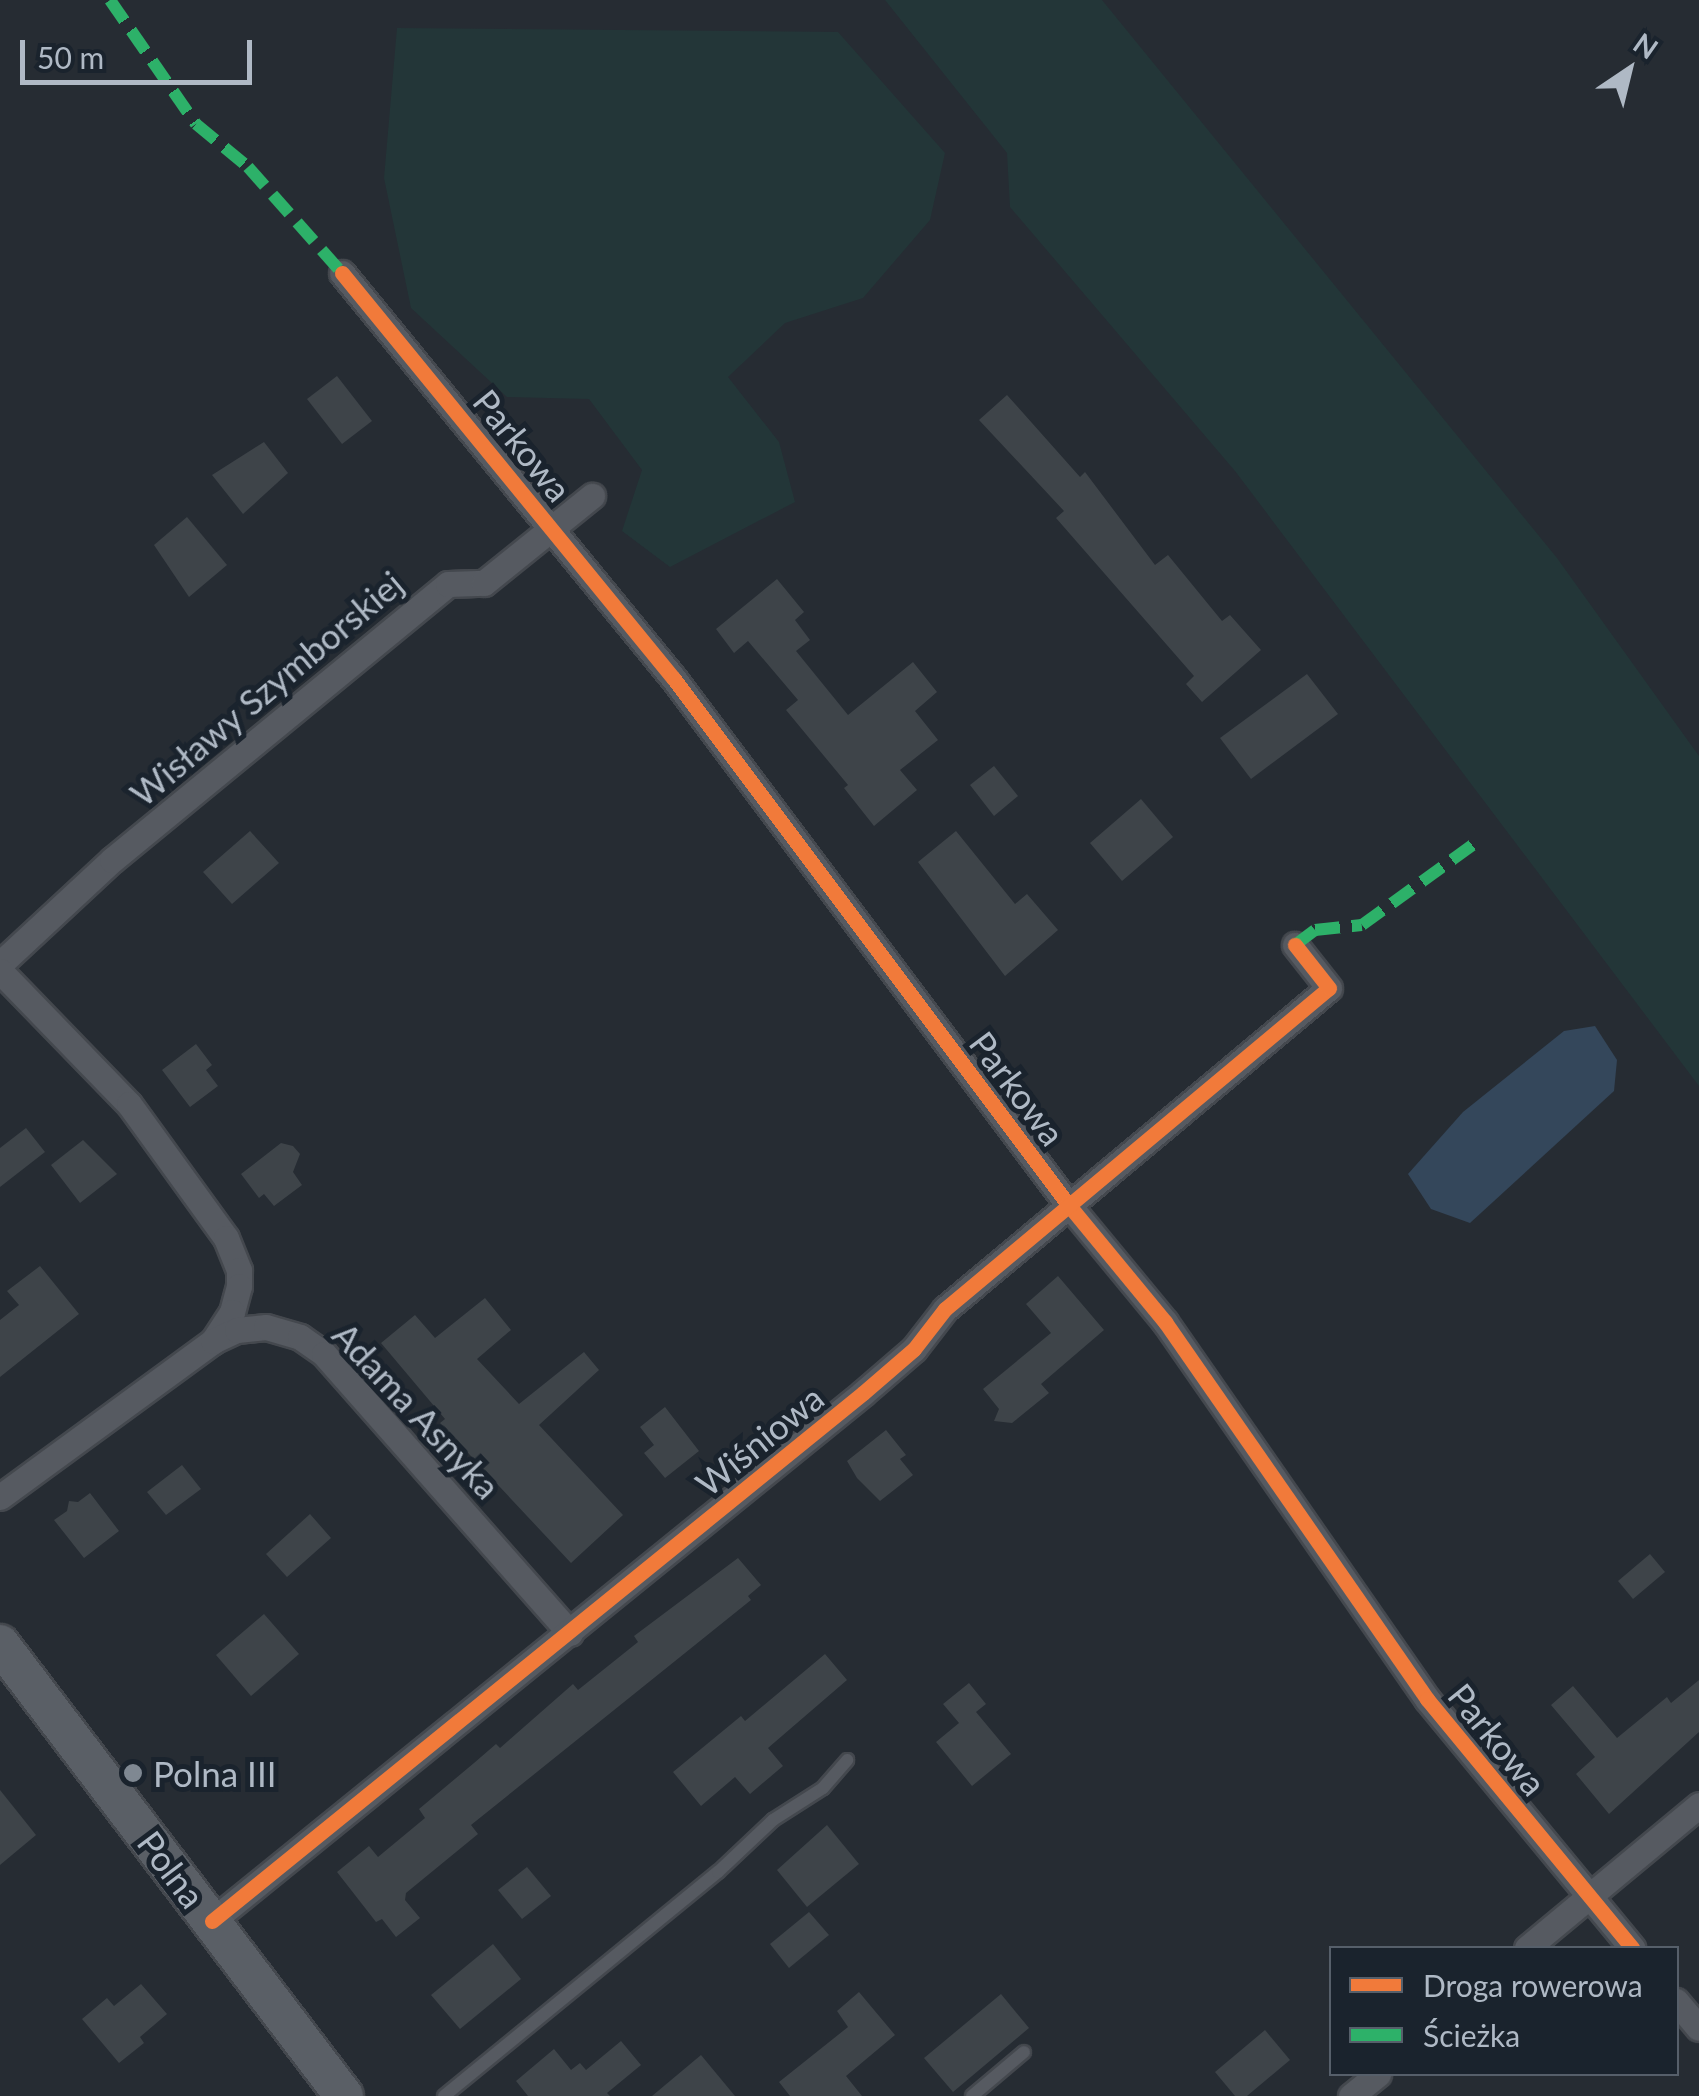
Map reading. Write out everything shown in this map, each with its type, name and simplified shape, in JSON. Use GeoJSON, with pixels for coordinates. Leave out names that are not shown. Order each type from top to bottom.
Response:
{"type":"FeatureCollection","features":[{"type":"Feature","properties":{"kind":"street","name":"Parkowa"},"geometry":{"type":"LineString","coordinates":[[342,272],[674,679],[1067,1203],[1165,1322],[1427,1699],[1630,1946]]}},
{"type":"Feature","properties":{"kind":"street","name":"Wisławy Szymborskiej"},"geometry":{"type":"LineString","coordinates":[[0,967],[112,860],[448,584],[484,582],[592,496]]}},
{"type":"Feature","properties":{"kind":"street","name":"Wiśniowa"},"geometry":{"type":"LineString","coordinates":[[212,1922],[898,1364],[945,1310],[1067,1203],[1329,988],[1295,946]]}},
{"type":"Feature","properties":{"kind":"street"},"geometry":{"type":"LineString","coordinates":[[0,967],[128,1104],[226,1238],[239,1270],[232,1312],[213,1341],[0,1497]]}},
{"type":"Feature","properties":{"kind":"street","name":"Adama Asnyka"},"geometry":{"type":"LineString","coordinates":[[213,1341],[254,1326],[283,1331],[314,1345],[570,1634]]}},
{"type":"Feature","properties":{"kind":"street","name":"Polna"},"geometry":{"type":"LineString","coordinates":[[0,1644],[344,2096]]}},
{"type":"Feature","properties":{"kind":"street"},"geometry":{"type":"LineString","coordinates":[[1529,1946],[1699,1805]]}},
{"type":"Feature","properties":{"kind":"street"},"geometry":{"type":"LineString","coordinates":[[1679,2005],[1699,2028]]}},
{"type":"Feature","properties":{"kind":"street"},"geometry":{"type":"LineString","coordinates":[[1350,2096],[1375,2076]]}},
{"type":"Feature","properties":{"kind":"lane"},"geometry":{"type":"LineString","coordinates":[[444,2096],[718,1872],[772,1820],[822,1788],[847,1760]]}},
{"type":"Feature","properties":{"kind":"lane"},"geometry":{"type":"LineString","coordinates":[[972,2096],[1024,2052]]}},
{"type":"Feature","properties":{"kind":"shaded area"},"geometry":{"type":"Polygon","coordinates":[[[885,0],[1102,0],[1557,558],[1699,756],[1699,1086],[1235,471],[1010,207],[1007,153],[885,0]]]}},
{"type":"Feature","properties":{"kind":"shaded area"},"geometry":{"type":"Polygon","coordinates":[[[397,28],[838,32],[945,153],[930,220],[863,298],[785,323],[728,377],[779,442],[795,502],[670,567],[622,531],[642,470],[589,399],[507,397],[411,308],[384,178],[397,28]]]}},
{"type":"Feature","properties":{"kind":"water"},"geometry":{"type":"Polygon","coordinates":[[[1595,1026],[1617,1060],[1614,1091],[1470,1223],[1431,1209],[1408,1174],[1463,1112],[1564,1031],[1595,1026]]]}},
{"type":"Feature","properties":{"kind":"building"},"geometry":{"type":"Polygon","coordinates":[[[337,376],[372,421],[342,444],[307,399],[337,376]]]}},
{"type":"Feature","properties":{"kind":"building"},"geometry":{"type":"Polygon","coordinates":[[[1007,395],[1080,477],[1085,472],[1155,565],[1168,555],[1222,621],[1230,615],[1261,650],[1202,702],[1186,684],[1194,676],[1056,518],[1064,511],[979,420],[1007,395]]]}},
{"type":"Feature","properties":{"kind":"building"},"geometry":{"type":"Polygon","coordinates":[[[264,442],[288,473],[243,514],[212,475],[264,442]]]}},
{"type":"Feature","properties":{"kind":"building"},"geometry":{"type":"Polygon","coordinates":[[[187,517],[227,565],[189,597],[154,545],[187,517]]]}},
{"type":"Feature","properties":{"kind":"building"},"geometry":{"type":"Polygon","coordinates":[[[777,579],[804,612],[795,620],[810,640],[796,651],[848,715],[913,662],[937,692],[915,711],[938,740],[900,770],[917,790],[874,826],[844,788],[848,785],[786,710],[798,700],[748,641],[734,653],[716,629],[777,579]]]}},
{"type":"Feature","properties":{"kind":"building"},"geometry":{"type":"Polygon","coordinates":[[[1307,674],[1338,714],[1251,779],[1220,738],[1307,674]]]}},
{"type":"Feature","properties":{"kind":"building"},"geometry":{"type":"Polygon","coordinates":[[[994,766],[1018,796],[994,816],[970,785],[994,766]]]}},
{"type":"Feature","properties":{"kind":"building"},"geometry":{"type":"Polygon","coordinates":[[[1141,799],[1173,837],[1122,881],[1090,843],[1141,799]]]}},
{"type":"Feature","properties":{"kind":"building"},"geometry":{"type":"Polygon","coordinates":[[[250,831],[279,863],[232,904],[203,872],[250,831]]]}},
{"type":"Feature","properties":{"kind":"building"},"geometry":{"type":"Polygon","coordinates":[[[956,831],[1015,904],[1027,894],[1058,930],[1005,976],[918,862],[956,831]]]}},
{"type":"Feature","properties":{"kind":"building"},"geometry":{"type":"Polygon","coordinates":[[[196,1044],[212,1065],[206,1070],[218,1086],[190,1107],[162,1070],[196,1044]]]}},
{"type":"Feature","properties":{"kind":"building"},"geometry":{"type":"Polygon","coordinates":[[[26,1128],[45,1152],[0,1187],[0,1148],[26,1128]]]}},
{"type":"Feature","properties":{"kind":"building"},"geometry":{"type":"Polygon","coordinates":[[[83,1140],[117,1174],[80,1203],[51,1165],[83,1140]]]}},
{"type":"Feature","properties":{"kind":"building"},"geometry":{"type":"Polygon","coordinates":[[[281,1143],[293,1146],[300,1154],[293,1172],[302,1185],[274,1206],[264,1194],[259,1198],[241,1174],[281,1143]]]}},
{"type":"Feature","properties":{"kind":"building"},"geometry":{"type":"Polygon","coordinates":[[[40,1266],[79,1314],[0,1377],[0,1320],[19,1305],[7,1291],[40,1266]]]}},
{"type":"Feature","properties":{"kind":"building"},"geometry":{"type":"Polygon","coordinates":[[[1058,1276],[1104,1330],[1041,1384],[1049,1393],[1012,1423],[994,1421],[999,1409],[983,1389],[1051,1333],[1026,1304],[1058,1276]]]}},
{"type":"Feature","properties":{"kind":"building"},"geometry":{"type":"Polygon","coordinates":[[[485,1298],[511,1330],[477,1359],[519,1404],[584,1352],[599,1370],[539,1425],[623,1515],[571,1563],[440,1423],[445,1419],[381,1343],[415,1315],[435,1338],[485,1298]]]}},
{"type":"Feature","properties":{"kind":"building"},"geometry":{"type":"Polygon","coordinates":[[[665,1407],[699,1451],[665,1478],[644,1453],[654,1445],[640,1427],[665,1407]]]}},
{"type":"Feature","properties":{"kind":"building"},"geometry":{"type":"Polygon","coordinates":[[[886,1430],[906,1455],[900,1459],[913,1475],[880,1501],[857,1478],[847,1461],[886,1430]]]}},
{"type":"Feature","properties":{"kind":"building"},"geometry":{"type":"Polygon","coordinates":[[[182,1465],[201,1489],[166,1515],[147,1492],[182,1465]]]}},
{"type":"Feature","properties":{"kind":"building"},"geometry":{"type":"Polygon","coordinates":[[[90,1493],[119,1531],[84,1558],[54,1520],[67,1511],[69,1501],[78,1502],[90,1493]]]}},
{"type":"Feature","properties":{"kind":"building"},"geometry":{"type":"Polygon","coordinates":[[[310,1514],[331,1538],[287,1577],[266,1554],[310,1514]]]}},
{"type":"Feature","properties":{"kind":"building"},"geometry":{"type":"Polygon","coordinates":[[[1650,1554],[1665,1572],[1633,1599],[1618,1581],[1650,1554]]]}},
{"type":"Feature","properties":{"kind":"building"},"geometry":{"type":"Polygon","coordinates":[[[738,1558],[761,1585],[748,1596],[751,1600],[471,1825],[478,1834],[406,1893],[405,1900],[420,1918],[396,1937],[382,1919],[376,1922],[337,1872],[369,1846],[378,1857],[425,1818],[419,1809],[496,1744],[500,1748],[573,1684],[578,1690],[638,1642],[634,1636],[738,1558]]]}},
{"type":"Feature","properties":{"kind":"building"},"geometry":{"type":"Polygon","coordinates":[[[264,1614],[299,1654],[251,1696],[216,1655],[264,1614]]]}},
{"type":"Feature","properties":{"kind":"building"},"geometry":{"type":"Polygon","coordinates":[[[825,1654],[847,1680],[768,1748],[783,1766],[750,1794],[735,1777],[701,1806],[673,1772],[741,1716],[745,1721],[825,1654]]]}},
{"type":"Feature","properties":{"kind":"building"},"geometry":{"type":"Polygon","coordinates":[[[1699,1680],[1699,1732],[1609,1814],[1576,1774],[1595,1757],[1551,1705],[1573,1686],[1617,1738],[1667,1697],[1671,1703],[1699,1680]]]}},
{"type":"Feature","properties":{"kind":"building"},"geometry":{"type":"Polygon","coordinates":[[[969,1683],[986,1704],[976,1712],[1011,1754],[972,1786],[936,1742],[959,1723],[943,1704],[969,1683]]]}},
{"type":"Feature","properties":{"kind":"building"},"geometry":{"type":"Polygon","coordinates":[[[0,1790],[36,1835],[0,1865],[0,1790]]]}},
{"type":"Feature","properties":{"kind":"building"},"geometry":{"type":"Polygon","coordinates":[[[827,1825],[859,1864],[807,1907],[777,1870],[827,1825]]]}},
{"type":"Feature","properties":{"kind":"building"},"geometry":{"type":"Polygon","coordinates":[[[527,1867],[551,1896],[522,1919],[498,1890],[527,1867]]]}},
{"type":"Feature","properties":{"kind":"building"},"geometry":{"type":"Polygon","coordinates":[[[809,1912],[829,1935],[789,1968],[770,1944],[809,1912]]]}},
{"type":"Feature","properties":{"kind":"building"},"geometry":{"type":"Polygon","coordinates":[[[493,1944],[521,1979],[460,2029],[431,1995],[493,1944]]]}},
{"type":"Feature","properties":{"kind":"building"},"geometry":{"type":"Polygon","coordinates":[[[141,1984],[167,2014],[140,2037],[144,2043],[119,2063],[82,2019],[107,1998],[114,2006],[141,1984]]]}},
{"type":"Feature","properties":{"kind":"building"},"geometry":{"type":"Polygon","coordinates":[[[859,1992],[895,2035],[846,2076],[862,2096],[790,2096],[779,2082],[848,2027],[837,2011],[859,1992]]]}},
{"type":"Feature","properties":{"kind":"building"},"geometry":{"type":"Polygon","coordinates":[[[1001,1994],[1029,2028],[953,2092],[924,2058],[1001,1994]]]}},
{"type":"Feature","properties":{"kind":"building"},"geometry":{"type":"Polygon","coordinates":[[[1265,2030],[1290,2060],[1247,2096],[1235,2096],[1215,2072],[1265,2030]]]}},
{"type":"Feature","properties":{"kind":"building"},"geometry":{"type":"Polygon","coordinates":[[[621,2041],[641,2065],[607,2093],[610,2096],[528,2096],[516,2081],[554,2049],[571,2070],[580,2063],[586,2070],[621,2041]]]}},
{"type":"Feature","properties":{"kind":"building"},"geometry":{"type":"Polygon","coordinates":[[[701,2055],[735,2096],[652,2096],[701,2055]]]}},
{"type":"Feature","properties":{"kind":"marked path"},"geometry":{"type":"LineString","coordinates":[[110,0],[196,124],[248,167],[342,273]]}},
{"type":"Feature","properties":{"kind":"marked path"},"geometry":{"type":"LineString","coordinates":[[1295,945],[1315,930],[1362,925],[1478,841]]}},
{"type":"Feature","properties":{"kind":"cycle path"},"geometry":{"type":"LineString","coordinates":[[342,273],[674,679],[1067,1203],[1165,1322],[1427,1699],[1630,1946]]}},
{"type":"Feature","properties":{"kind":"cycle path"},"geometry":{"type":"LineString","coordinates":[[212,1921],[863,1393],[914,1349],[945,1309],[1329,988],[1295,945]]}},
{"type":"Feature","properties":{"kind":"place","name":"Polna III"},"geometry":{"type":"Point","coordinates":[133,1773]}}]}
